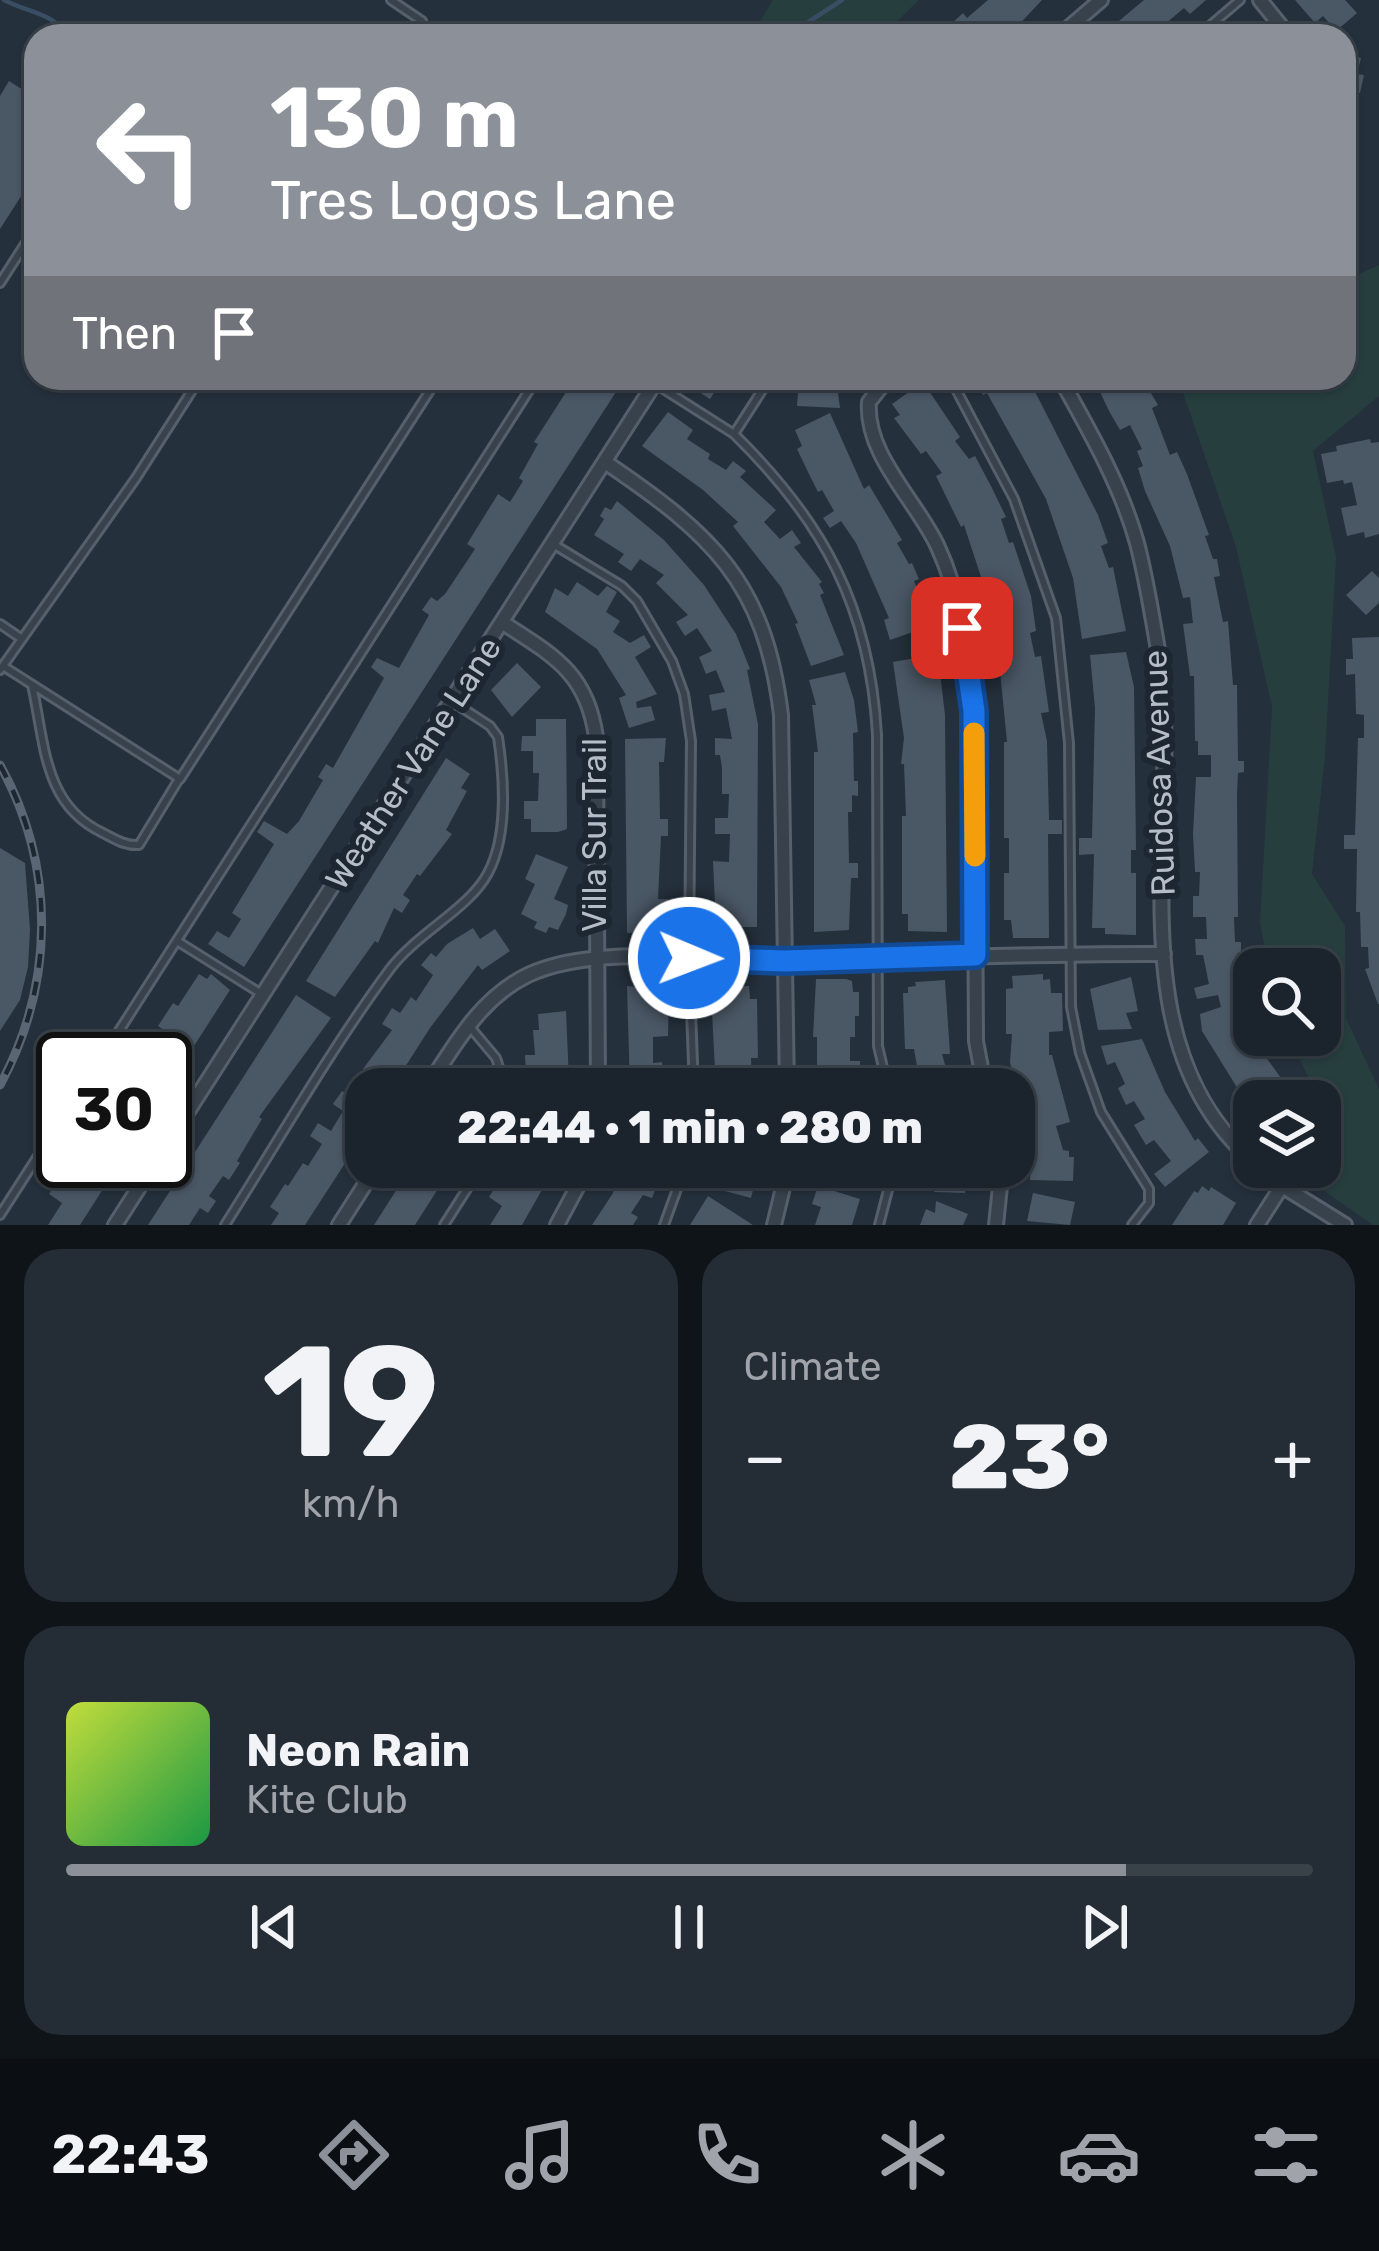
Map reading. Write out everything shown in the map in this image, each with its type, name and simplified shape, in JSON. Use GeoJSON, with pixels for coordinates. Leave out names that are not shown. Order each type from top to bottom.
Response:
{"type":"FeatureCollection","features":[{"type":"Feature","properties":{"kind":"street"},"geometry":{"type":"LineString","coordinates":[[1073,24],[1101,0]]}},
{"type":"Feature","properties":{"kind":"street"},"geometry":{"type":"LineString","coordinates":[[1260,0],[1279,24]]}},
{"type":"Feature","properties":{"kind":"street","name":"Weather Vane Lane"},"geometry":{"type":"LineString","coordinates":[[192,1105],[650,390]]}},
{"type":"Feature","properties":{"kind":"street"},"geometry":{"type":"LineString","coordinates":[[878,390],[869,402],[870,434],[938,547],[954,591],[970,665],[976,1041],[981,1068]]}},
{"type":"Feature","properties":{"kind":"street","name":"Ruidosa Avenue"},"geometry":{"type":"LineString","coordinates":[[1067,390],[1098,448],[1136,541],[1159,653],[1164,712],[1168,1008],[1203,1100],[1233,1144]]}},
{"type":"Feature","properties":{"kind":"street"},"geometry":{"type":"LineString","coordinates":[[605,462],[676,513],[724,557],[764,630],[781,715],[788,1068]]}},
{"type":"Feature","properties":{"kind":"street","name":"Villa Sur Trail"},"geometry":{"type":"LineString","coordinates":[[503,622],[554,656],[574,676],[591,705],[596,737],[597,1068]]}},
{"type":"Feature","properties":{"kind":"street"},"geometry":{"type":"LineString","coordinates":[[439,1068],[467,1025],[492,1000],[525,977],[555,965],[594,959],[785,961],[1164,954]]}},
{"type":"Feature","properties":{"kind":"street"},"geometry":{"type":"LineString","coordinates":[[115,1225],[139,1188]]}},
{"type":"Feature","properties":{"kind":"street"},"geometry":{"type":"LineString","coordinates":[[339,1225],[363,1188]]}},
{"type":"Feature","properties":{"kind":"street"},"geometry":{"type":"LineString","coordinates":[[557,1225],[577,1188]]}},
{"type":"Feature","properties":{"kind":"street"},"geometry":{"type":"LineString","coordinates":[[774,1225],[785,1188]]}},
{"type":"Feature","properties":{"kind":"street"},"geometry":{"type":"LineString","coordinates":[[996,1225],[1000,1188]]}},
{"type":"Feature","properties":{"kind":"street"},"geometry":{"type":"LineString","coordinates":[[1257,1225],[1281,1188]]}},
{"type":"Feature","properties":{"kind":"street","name":"Ruidosa Avenue"},"geometry":{"type":"LineString","coordinates":[[1285,1188],[1345,1225]]}},
{"type":"Feature","properties":{"kind":"lane"},"geometry":{"type":"LineString","coordinates":[[391,0],[423,24]]}},
{"type":"Feature","properties":{"kind":"lane"},"geometry":{"type":"LineString","coordinates":[[1212,24],[1240,0]]}},
{"type":"Feature","properties":{"kind":"lane"},"geometry":{"type":"LineString","coordinates":[[0,283],[24,246]]}},
{"type":"Feature","properties":{"kind":"lane"},"geometry":{"type":"LineString","coordinates":[[179,778],[1,668],[192,390]]}},
{"type":"Feature","properties":{"kind":"lane"},"geometry":{"type":"LineString","coordinates":[[32,685],[54,788],[66,809],[87,826],[139,845],[430,390]]}},
{"type":"Feature","properties":{"kind":"lane"},"geometry":{"type":"LineString","coordinates":[[118,1032],[529,390]]}},
{"type":"Feature","properties":{"kind":"lane"},"geometry":{"type":"LineString","coordinates":[[670,390],[734,434],[794,499],[839,568],[866,648],[877,735],[878,1046],[883,1068]]}},
{"type":"Feature","properties":{"kind":"lane"},"geometry":{"type":"LineString","coordinates":[[734,434],[762,390]]}},
{"type":"Feature","properties":{"kind":"lane"},"geometry":{"type":"LineString","coordinates":[[956,390],[1014,499],[1056,618],[1069,743],[1071,1006],[1080,1053],[1101,1112],[1149,1189],[1149,1203],[1132,1225]]}},
{"type":"Feature","properties":{"kind":"lane"},"geometry":{"type":"LineString","coordinates":[[554,544],[622,586],[637,602],[672,662],[684,694],[691,741],[693,1068]]}},
{"type":"Feature","properties":{"kind":"lane"},"geometry":{"type":"LineString","coordinates":[[0,624],[22,639]]}},
{"type":"Feature","properties":{"kind":"lane"},"geometry":{"type":"LineString","coordinates":[[224,1225],[388,971],[438,919],[475,891],[493,863],[500,819],[498,737],[490,726],[453,702]]}},
{"type":"Feature","properties":{"kind":"lane"},"geometry":{"type":"LineString","coordinates":[[177,941],[263,995]]}},
{"type":"Feature","properties":{"kind":"lane"},"geometry":{"type":"LineString","coordinates":[[467,1025],[499,1068]]}},
{"type":"Feature","properties":{"kind":"lane"},"geometry":{"type":"LineString","coordinates":[[0,1215],[36,1159]]}},
{"type":"Feature","properties":{"kind":"lane"},"geometry":{"type":"LineString","coordinates":[[443,1225],[467,1188]]}},
{"type":"Feature","properties":{"kind":"lane"},"geometry":{"type":"LineString","coordinates":[[664,1225],[677,1188]]}},
{"type":"Feature","properties":{"kind":"lane"},"geometry":{"type":"LineString","coordinates":[[880,1225],[889,1188]]}},
{"type":"Feature","properties":{"kind":"green space"},"geometry":{"type":"Polygon","coordinates":[[[773,0],[919,0],[893,24],[758,24],[773,0]]]}},
{"type":"Feature","properties":{"kind":"green space"},"geometry":{"type":"Polygon","coordinates":[[[1379,265],[1379,396],[1313,451],[1336,557],[1325,757],[1312,874],[1345,926],[1346,1018],[1379,1089],[1379,1225],[1320,1188],[1341,1188],[1341,1080],[1310,1080],[1298,1056],[1341,1056],[1341,948],[1265,948],[1260,923],[1272,707],[1236,547],[1182,390],[1356,390],[1356,276],[1379,265]]]}},
{"type":"Feature","properties":{"kind":"building"},"geometry":{"type":"Polygon","coordinates":[[[988,0],[1042,0],[1019,24],[951,24],[963,13],[967,18],[988,0]]]}},
{"type":"Feature","properties":{"kind":"building"},"geometry":{"type":"Polygon","coordinates":[[[1144,0],[1206,0],[1190,14],[1184,8],[1165,24],[1115,24],[1144,0]]]}},
{"type":"Feature","properties":{"kind":"building"},"geometry":{"type":"Polygon","coordinates":[[[1295,0],[1345,0],[1357,13],[1344,24],[1330,24],[1323,16],[1315,23],[1295,0]]]}},
{"type":"Feature","properties":{"kind":"building"},"geometry":{"type":"Polygon","coordinates":[[[1356,57],[1361,58],[1357,74],[1364,75],[1360,93],[1356,92],[1356,57]]]}},
{"type":"Feature","properties":{"kind":"building"},"geometry":{"type":"Polygon","coordinates":[[[9,81],[24,90],[24,192],[0,229],[0,96],[9,81]]]}},
{"type":"Feature","properties":{"kind":"building"},"geometry":{"type":"Polygon","coordinates":[[[567,390],[617,390],[244,967],[208,944],[217,931],[229,938],[241,919],[232,913],[274,844],[257,832],[264,821],[287,834],[299,821],[323,780],[318,777],[326,764],[333,768],[384,678],[371,667],[377,658],[399,668],[429,615],[422,610],[431,597],[437,601],[445,594],[475,549],[467,544],[498,494],[510,502],[523,481],[519,478],[538,444],[534,442],[567,390]]]}},
{"type":"Feature","properties":{"kind":"building"},"geometry":{"type":"Polygon","coordinates":[[[798,390],[838,390],[840,408],[797,406],[798,390]]]}},
{"type":"Feature","properties":{"kind":"building"},"geometry":{"type":"Polygon","coordinates":[[[912,390],[928,390],[960,437],[955,441],[969,459],[975,456],[992,488],[1031,596],[1036,631],[1030,633],[1035,657],[1041,656],[1049,712],[1041,713],[1047,741],[1049,820],[1062,820],[1062,834],[1048,834],[1049,938],[1013,938],[1011,920],[1004,920],[1009,838],[1004,838],[1007,742],[999,661],[1006,660],[1001,636],[995,637],[964,525],[961,527],[936,476],[942,473],[894,418],[900,415],[892,404],[912,390]]]}},
{"type":"Feature","properties":{"kind":"building"},"geometry":{"type":"Polygon","coordinates":[[[980,390],[1034,390],[1098,515],[1108,543],[1101,546],[1109,568],[1113,567],[1126,631],[1082,639],[1073,578],[1046,499],[987,393],[980,390]]]}},
{"type":"Feature","properties":{"kind":"building"},"geometry":{"type":"Polygon","coordinates":[[[1099,390],[1149,390],[1158,405],[1152,408],[1170,455],[1177,452],[1187,474],[1213,559],[1217,559],[1220,576],[1214,577],[1223,622],[1228,621],[1233,685],[1237,685],[1238,761],[1244,761],[1237,794],[1238,917],[1234,917],[1235,942],[1241,942],[1241,948],[1233,948],[1233,1056],[1265,1056],[1282,1080],[1233,1081],[1202,1031],[1200,1014],[1221,1007],[1218,995],[1197,999],[1194,988],[1209,984],[1203,955],[1196,955],[1195,939],[1207,939],[1206,917],[1193,917],[1200,872],[1195,872],[1193,834],[1196,777],[1211,777],[1211,755],[1198,755],[1195,741],[1194,676],[1190,676],[1183,624],[1193,623],[1190,597],[1183,598],[1170,546],[1145,491],[1138,468],[1143,466],[1137,451],[1142,449],[1130,425],[1120,430],[1099,390]]]}},
{"type":"Feature","properties":{"kind":"building"},"geometry":{"type":"Polygon","coordinates":[[[668,412],[693,430],[687,439],[710,454],[708,459],[726,470],[733,461],[746,471],[740,477],[776,510],[764,522],[780,539],[792,530],[801,543],[794,547],[822,582],[824,593],[820,595],[844,655],[811,666],[781,587],[733,526],[738,522],[642,446],[668,412]]]}},
{"type":"Feature","properties":{"kind":"building"},"geometry":{"type":"Polygon","coordinates":[[[830,413],[864,489],[869,485],[902,540],[897,543],[912,563],[919,579],[914,581],[933,625],[890,640],[884,620],[889,618],[856,543],[841,521],[830,528],[823,518],[834,511],[808,472],[797,449],[802,446],[795,430],[830,413]]]}},
{"type":"Feature","properties":{"kind":"building"},"geometry":{"type":"Polygon","coordinates":[[[1370,439],[1379,442],[1379,534],[1347,536],[1341,508],[1357,505],[1352,482],[1327,483],[1321,454],[1370,439]]]}},
{"type":"Feature","properties":{"kind":"building"},"geometry":{"type":"Polygon","coordinates":[[[617,501],[664,540],[704,585],[736,634],[750,669],[758,724],[757,927],[716,927],[713,861],[729,862],[730,834],[715,834],[715,818],[728,818],[729,794],[722,794],[715,738],[732,739],[726,708],[712,711],[709,695],[725,692],[716,670],[706,674],[699,657],[712,651],[697,628],[685,636],[676,622],[688,615],[656,583],[664,575],[640,559],[631,571],[618,562],[624,554],[594,535],[605,507],[611,510],[617,501]]]}},
{"type":"Feature","properties":{"kind":"building"},"geometry":{"type":"Polygon","coordinates":[[[1372,571],[1379,578],[1379,603],[1366,615],[1346,595],[1372,571]]]}},
{"type":"Feature","properties":{"kind":"building"},"geometry":{"type":"Polygon","coordinates":[[[577,582],[598,596],[607,586],[617,592],[606,612],[620,621],[613,632],[630,643],[644,635],[651,647],[635,657],[657,694],[636,702],[637,708],[651,706],[655,720],[629,728],[619,698],[626,695],[597,649],[545,612],[555,588],[568,596],[577,582]]]}},
{"type":"Feature","properties":{"kind":"building"},"geometry":{"type":"Polygon","coordinates":[[[1379,637],[1378,1004],[1365,969],[1369,968],[1368,947],[1361,947],[1360,912],[1356,912],[1357,849],[1344,849],[1344,835],[1355,835],[1358,738],[1364,738],[1364,715],[1356,714],[1355,674],[1346,675],[1346,659],[1353,659],[1352,638],[1379,637]]]}},
{"type":"Feature","properties":{"kind":"building"},"geometry":{"type":"Polygon","coordinates":[[[1126,652],[1134,687],[1136,850],[1131,850],[1131,873],[1136,873],[1136,935],[1105,934],[1105,928],[1092,928],[1094,854],[1079,855],[1079,838],[1092,838],[1095,708],[1090,655],[1126,652]]]}},
{"type":"Feature","properties":{"kind":"building"},"geometry":{"type":"Polygon","coordinates":[[[932,655],[934,665],[939,664],[945,715],[947,932],[908,931],[908,914],[902,914],[904,738],[893,662],[932,655]]]}},
{"type":"Feature","properties":{"kind":"building"},"geometry":{"type":"Polygon","coordinates":[[[517,663],[541,687],[512,717],[491,690],[517,663]]]}},
{"type":"Feature","properties":{"kind":"building"},"geometry":{"type":"Polygon","coordinates":[[[845,672],[858,732],[853,733],[858,796],[852,795],[852,812],[848,812],[849,863],[858,863],[858,878],[851,878],[849,930],[814,932],[814,752],[818,752],[812,705],[816,705],[809,680],[845,672]]]}},
{"type":"Feature","properties":{"kind":"building"},"geometry":{"type":"Polygon","coordinates":[[[536,719],[566,719],[567,829],[558,832],[531,832],[531,819],[524,819],[524,801],[538,801],[539,773],[533,773],[533,751],[521,751],[522,736],[536,736],[536,719]]]}},
{"type":"Feature","properties":{"kind":"building"},"geometry":{"type":"Polygon","coordinates":[[[666,738],[664,762],[659,762],[660,819],[668,819],[668,836],[661,836],[658,899],[668,899],[669,915],[655,915],[655,932],[627,933],[625,739],[666,738]]]}},
{"type":"Feature","properties":{"kind":"building"},"geometry":{"type":"Polygon","coordinates":[[[446,758],[470,774],[461,788],[467,791],[446,830],[452,834],[403,895],[410,900],[402,913],[394,908],[378,943],[335,997],[306,981],[446,758]]]}},
{"type":"Feature","properties":{"kind":"building"},"geometry":{"type":"Polygon","coordinates":[[[0,848],[25,863],[30,930],[20,1000],[0,1031],[0,848]]]}},
{"type":"Feature","properties":{"kind":"building"},"geometry":{"type":"Polygon","coordinates":[[[536,854],[568,867],[554,899],[568,905],[566,914],[558,930],[549,927],[546,933],[521,914],[535,884],[525,879],[536,854]]]}},
{"type":"Feature","properties":{"kind":"building"},"geometry":{"type":"Polygon","coordinates":[[[473,928],[480,939],[495,929],[510,951],[482,970],[478,965],[404,1068],[364,1068],[392,1030],[382,1024],[392,1008],[400,1013],[411,997],[416,1001],[433,975],[421,965],[473,928]]]}},
{"type":"Feature","properties":{"kind":"building"},"geometry":{"type":"Polygon","coordinates":[[[199,974],[207,979],[211,974],[230,990],[192,1049],[192,1032],[167,1032],[158,1026],[173,1003],[178,1006],[199,974]]]}},
{"type":"Feature","properties":{"kind":"building"},"geometry":{"type":"Polygon","coordinates":[[[1043,974],[1043,980],[1050,979],[1051,993],[1062,993],[1063,1031],[1049,1032],[1049,1055],[1070,1122],[1056,1126],[1063,1150],[1074,1157],[1073,1181],[1035,1180],[1035,1068],[1011,1068],[1006,989],[1013,988],[1012,976],[1043,974]]]}},
{"type":"Feature","properties":{"kind":"building"},"geometry":{"type":"Polygon","coordinates":[[[1131,977],[1138,1011],[1126,1013],[1132,1029],[1098,1030],[1090,989],[1131,977]]]}},
{"type":"Feature","properties":{"kind":"building"},"geometry":{"type":"Polygon","coordinates":[[[816,979],[852,981],[853,992],[859,992],[859,1016],[855,1016],[855,1037],[850,1037],[850,1061],[860,1061],[860,1068],[817,1068],[817,1037],[813,1037],[816,979]]]}},
{"type":"Feature","properties":{"kind":"building"},"geometry":{"type":"Polygon","coordinates":[[[945,980],[950,1054],[942,1054],[946,1068],[917,1068],[914,1049],[905,1049],[903,993],[916,986],[915,982],[945,980]]]}},
{"type":"Feature","properties":{"kind":"building"},"geometry":{"type":"Polygon","coordinates":[[[637,981],[652,981],[652,995],[669,995],[668,1036],[653,1037],[653,1063],[662,1062],[663,1068],[629,1068],[627,986],[637,987],[637,981]]]}},
{"type":"Feature","properties":{"kind":"building"},"geometry":{"type":"Polygon","coordinates":[[[749,986],[750,999],[757,999],[758,1058],[751,1058],[751,1068],[715,1068],[711,993],[720,993],[720,987],[749,986]]]}},
{"type":"Feature","properties":{"kind":"building"},"geometry":{"type":"Polygon","coordinates":[[[296,995],[331,1018],[259,1117],[229,1180],[223,1176],[209,1196],[216,1201],[208,1213],[200,1208],[189,1225],[148,1225],[172,1188],[192,1188],[192,1157],[296,995]]]}},
{"type":"Feature","properties":{"kind":"building"},"geometry":{"type":"Polygon","coordinates":[[[566,1011],[568,1068],[526,1068],[525,1055],[535,1055],[533,1030],[539,1030],[538,1014],[566,1011]]]}},
{"type":"Feature","properties":{"kind":"building"},"geometry":{"type":"Polygon","coordinates":[[[1142,1039],[1165,1092],[1195,1141],[1198,1138],[1209,1152],[1165,1187],[1154,1174],[1171,1161],[1154,1140],[1146,1145],[1134,1125],[1145,1119],[1134,1101],[1126,1105],[1118,1088],[1125,1084],[1115,1062],[1107,1065],[1101,1046],[1142,1039]]]}},
{"type":"Feature","properties":{"kind":"building"},"geometry":{"type":"Polygon","coordinates":[[[345,1093],[345,1163],[305,1225],[271,1225],[279,1213],[270,1207],[322,1144],[310,1136],[318,1123],[331,1131],[343,1111],[333,1104],[345,1093]]]}},
{"type":"Feature","properties":{"kind":"building"},"geometry":{"type":"Polygon","coordinates":[[[1202,1186],[1236,1203],[1223,1225],[1172,1225],[1194,1191],[1198,1193],[1202,1186]]]}},
{"type":"Feature","properties":{"kind":"building"},"geometry":{"type":"Polygon","coordinates":[[[53,1188],[104,1188],[80,1225],[48,1225],[62,1203],[49,1194],[53,1188]]]}},
{"type":"Feature","properties":{"kind":"building"},"geometry":{"type":"Polygon","coordinates":[[[398,1188],[439,1188],[415,1225],[374,1225],[398,1188]]]}},
{"type":"Feature","properties":{"kind":"building"},"geometry":{"type":"Polygon","coordinates":[[[495,1188],[543,1188],[522,1225],[490,1225],[502,1206],[489,1197],[495,1188]]]}},
{"type":"Feature","properties":{"kind":"building"},"geometry":{"type":"Polygon","coordinates":[[[614,1188],[656,1188],[652,1198],[643,1195],[631,1213],[638,1217],[633,1225],[592,1225],[614,1188]]]}},
{"type":"Feature","properties":{"kind":"building"},"geometry":{"type":"Polygon","coordinates":[[[714,1188],[754,1188],[751,1198],[714,1188]]]}},
{"type":"Feature","properties":{"kind":"building"},"geometry":{"type":"Polygon","coordinates":[[[817,1188],[860,1199],[852,1225],[815,1225],[821,1207],[812,1204],[817,1188]]]}},
{"type":"Feature","properties":{"kind":"building"},"geometry":{"type":"Polygon","coordinates":[[[936,1188],[965,1188],[965,1193],[934,1192],[936,1188]]]}},
{"type":"Feature","properties":{"kind":"building"},"geometry":{"type":"Polygon","coordinates":[[[1033,1193],[1075,1202],[1070,1225],[1027,1221],[1033,1193]]]}},
{"type":"Feature","properties":{"kind":"building"},"geometry":{"type":"Polygon","coordinates":[[[708,1196],[753,1225],[690,1225],[708,1196]]]}},
{"type":"Feature","properties":{"kind":"building"},"geometry":{"type":"Polygon","coordinates":[[[936,1201],[968,1214],[963,1225],[920,1225],[926,1209],[935,1213],[936,1201]]]}},
{"type":"Feature","properties":{"kind":"waterway"},"geometry":{"type":"LineString","coordinates":[[4,0],[57,24]]}},
{"type":"Feature","properties":{"kind":"waterway"},"geometry":{"type":"LineString","coordinates":[[805,24],[842,0]]}},
{"type":"Feature","properties":{"kind":"railway"},"geometry":{"type":"LineString","coordinates":[[0,765],[31,843],[42,925],[31,1007],[0,1085]]}},
{"type":"Feature","properties":{"kind":"slow traffic"},"geometry":{"type":"LineString","coordinates":[[974,733],[975,856]]}},
{"type":"Feature","properties":{"kind":"route"},"geometry":{"type":"LineString","coordinates":[[689,958],[785,961],[975,955],[974,711],[962,628]]}}]}
